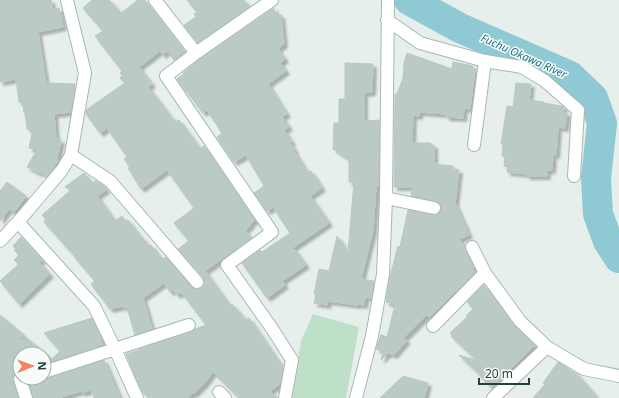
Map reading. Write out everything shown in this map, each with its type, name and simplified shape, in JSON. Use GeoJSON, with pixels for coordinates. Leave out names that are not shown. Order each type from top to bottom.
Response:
{"type":"FeatureCollection","features":[{"type":"Feature","properties":{"kind":"street"},"geometry":{"type":"LineString","coordinates":[[0,241],[62,170],[71,155],[85,73],[67,0]]}},
{"type":"Feature","properties":{"kind":"street"},"geometry":{"type":"LineString","coordinates":[[155,0],[196,53]]}},
{"type":"Feature","properties":{"kind":"street"},"geometry":{"type":"LineString","coordinates":[[272,0],[196,53],[166,76],[272,232],[227,265],[271,327],[292,360],[285,398]]}},
{"type":"Feature","properties":{"kind":"street"},"geometry":{"type":"LineString","coordinates":[[387,10],[420,43],[484,61],[522,67],[545,80],[578,110],[574,176]]}},
{"type":"Feature","properties":{"kind":"street"},"geometry":{"type":"LineString","coordinates":[[356,398],[372,336],[382,274],[386,198],[387,10]]}},
{"type":"Feature","properties":{"kind":"street"},"geometry":{"type":"LineString","coordinates":[[474,145],[484,61]]}},
{"type":"Feature","properties":{"kind":"street"},"geometry":{"type":"LineString","coordinates":[[71,155],[110,182],[197,282]]}},
{"type":"Feature","properties":{"kind":"street"},"geometry":{"type":"LineString","coordinates":[[386,198],[434,208]]}},
{"type":"Feature","properties":{"kind":"street"},"geometry":{"type":"LineString","coordinates":[[18,222],[94,306],[137,398]]}},
{"type":"Feature","properties":{"kind":"street"},"geometry":{"type":"LineString","coordinates":[[472,247],[485,273],[520,320],[547,347],[584,369],[619,376]]}},
{"type":"Feature","properties":{"kind":"street"},"geometry":{"type":"LineString","coordinates":[[434,326],[485,273]]}},
{"type":"Feature","properties":{"kind":"street"},"geometry":{"type":"LineString","coordinates":[[52,369],[189,325]]}},
{"type":"Feature","properties":{"kind":"street"},"geometry":{"type":"LineString","coordinates":[[493,398],[547,347]]}},
{"type":"Feature","properties":{"kind":"street"},"geometry":{"type":"LineString","coordinates":[[22,386],[26,398]]}},
{"type":"Feature","properties":{"kind":"green space"},"geometry":{"type":"Polygon","coordinates":[[[313,314],[359,327],[346,398],[292,398],[301,341],[313,314]]]}},
{"type":"Feature","properties":{"kind":"building"},"geometry":{"type":"Polygon","coordinates":[[[0,0],[51,0],[53,10],[59,8],[63,27],[38,32],[46,83],[75,84],[71,112],[54,114],[56,139],[61,140],[58,160],[47,176],[27,167],[37,150],[29,148],[33,129],[27,129],[23,105],[22,106],[21,102],[19,102],[16,79],[0,82],[0,0]]]}},
{"type":"Feature","properties":{"kind":"building"},"geometry":{"type":"Polygon","coordinates":[[[92,0],[109,0],[121,13],[138,0],[145,0],[185,52],[174,60],[167,51],[163,55],[160,51],[139,67],[152,84],[148,87],[175,122],[179,120],[200,149],[204,146],[255,220],[245,230],[251,238],[205,271],[230,306],[232,304],[246,320],[249,318],[283,368],[280,384],[270,391],[277,398],[239,398],[213,372],[194,394],[193,393],[187,398],[149,398],[141,390],[126,354],[191,332],[206,325],[182,293],[177,295],[173,290],[170,292],[164,283],[143,298],[152,329],[135,335],[127,307],[124,308],[123,306],[110,309],[91,284],[95,281],[71,251],[44,222],[46,220],[42,215],[71,190],[65,187],[84,173],[92,183],[96,181],[103,185],[106,190],[97,196],[115,221],[122,216],[126,222],[128,220],[149,247],[151,245],[163,259],[166,257],[192,287],[199,289],[204,285],[203,277],[178,249],[189,241],[174,223],[194,208],[167,170],[141,189],[128,168],[130,167],[124,159],[127,157],[107,128],[100,133],[86,114],[86,110],[125,83],[120,78],[122,76],[120,73],[122,71],[95,36],[103,31],[83,8],[92,0]]]}},
{"type":"Feature","properties":{"kind":"building"},"geometry":{"type":"Polygon","coordinates":[[[187,0],[244,0],[249,7],[198,43],[184,25],[196,17],[194,14],[197,12],[187,0]]]}},
{"type":"Feature","properties":{"kind":"building"},"geometry":{"type":"Polygon","coordinates":[[[274,8],[274,12],[278,12],[278,15],[281,15],[284,44],[278,49],[285,59],[280,63],[286,71],[268,84],[287,114],[282,117],[289,127],[284,130],[292,142],[290,143],[295,150],[294,151],[308,173],[311,171],[322,188],[310,196],[329,223],[291,249],[295,250],[306,265],[282,281],[285,285],[267,298],[242,263],[260,250],[262,252],[290,233],[273,207],[267,211],[254,193],[264,186],[246,155],[234,162],[217,137],[222,133],[207,110],[203,113],[177,79],[200,59],[274,8]]]}},
{"type":"Feature","properties":{"kind":"building"},"geometry":{"type":"Polygon","coordinates":[[[407,53],[452,69],[453,62],[473,66],[473,70],[475,70],[470,109],[464,108],[463,118],[446,117],[446,114],[419,112],[419,116],[413,115],[412,143],[431,143],[431,145],[434,145],[434,164],[453,166],[453,169],[459,170],[455,203],[469,235],[459,239],[465,248],[474,268],[472,269],[475,272],[430,317],[427,315],[403,339],[407,340],[394,355],[388,353],[381,360],[383,351],[376,349],[381,335],[387,337],[395,305],[386,302],[390,277],[398,246],[400,247],[408,210],[436,215],[441,209],[441,206],[436,201],[411,196],[413,187],[394,187],[395,94],[397,94],[403,78],[404,63],[407,53]]]}},
{"type":"Feature","properties":{"kind":"building"},"geometry":{"type":"Polygon","coordinates":[[[345,63],[373,64],[372,92],[364,93],[364,121],[379,120],[379,186],[376,186],[373,231],[361,279],[374,281],[371,298],[365,297],[364,305],[328,301],[327,305],[314,303],[316,295],[314,294],[319,269],[329,271],[337,236],[348,252],[354,182],[349,182],[349,159],[333,149],[334,123],[339,123],[339,99],[345,99],[345,63]]]}},
{"type":"Feature","properties":{"kind":"building"},"geometry":{"type":"Polygon","coordinates":[[[516,83],[531,84],[529,100],[562,106],[564,107],[563,112],[567,113],[565,128],[558,127],[556,155],[553,154],[552,170],[547,170],[547,176],[527,176],[527,174],[507,172],[508,167],[504,166],[505,157],[502,156],[503,145],[501,144],[507,106],[513,107],[516,83]]]}},
{"type":"Feature","properties":{"kind":"building"},"geometry":{"type":"Polygon","coordinates":[[[7,182],[26,196],[14,212],[9,209],[0,221],[0,191],[7,182]]]}},
{"type":"Feature","properties":{"kind":"building"},"geometry":{"type":"Polygon","coordinates":[[[21,237],[42,260],[39,262],[50,274],[19,304],[0,281],[19,264],[14,260],[19,255],[14,250],[16,249],[13,246],[21,237]]]}},
{"type":"Feature","properties":{"kind":"building"},"geometry":{"type":"Polygon","coordinates":[[[484,285],[505,315],[534,345],[492,388],[459,355],[478,361],[451,336],[452,335],[450,333],[467,317],[466,316],[473,309],[467,302],[484,285]]]}},
{"type":"Feature","properties":{"kind":"building"},"geometry":{"type":"Polygon","coordinates":[[[0,315],[24,335],[13,342],[27,338],[37,346],[12,346],[12,386],[14,386],[18,398],[0,398],[0,315]]]}},
{"type":"Feature","properties":{"kind":"building"},"geometry":{"type":"Polygon","coordinates":[[[92,318],[102,345],[100,346],[96,342],[98,347],[52,361],[52,359],[60,351],[44,333],[92,318]]]}},
{"type":"Feature","properties":{"kind":"building"},"geometry":{"type":"Polygon","coordinates":[[[104,360],[120,398],[94,398],[91,390],[82,393],[81,391],[58,398],[33,398],[30,386],[52,386],[52,377],[104,360]]]}},
{"type":"Feature","properties":{"kind":"building"},"geometry":{"type":"Polygon","coordinates":[[[558,362],[578,375],[598,398],[533,398],[545,384],[543,383],[558,362]]]}},
{"type":"Feature","properties":{"kind":"building"},"geometry":{"type":"Polygon","coordinates":[[[403,376],[428,383],[424,398],[380,398],[403,376]]]}},
{"type":"Feature","properties":{"kind":"waterway","name":"Fuchu Okawa River"},"geometry":{"type":"LineString","coordinates":[[409,0],[460,28],[570,76],[593,98],[602,123],[596,178],[598,214],[608,241],[619,258]]}}]}
